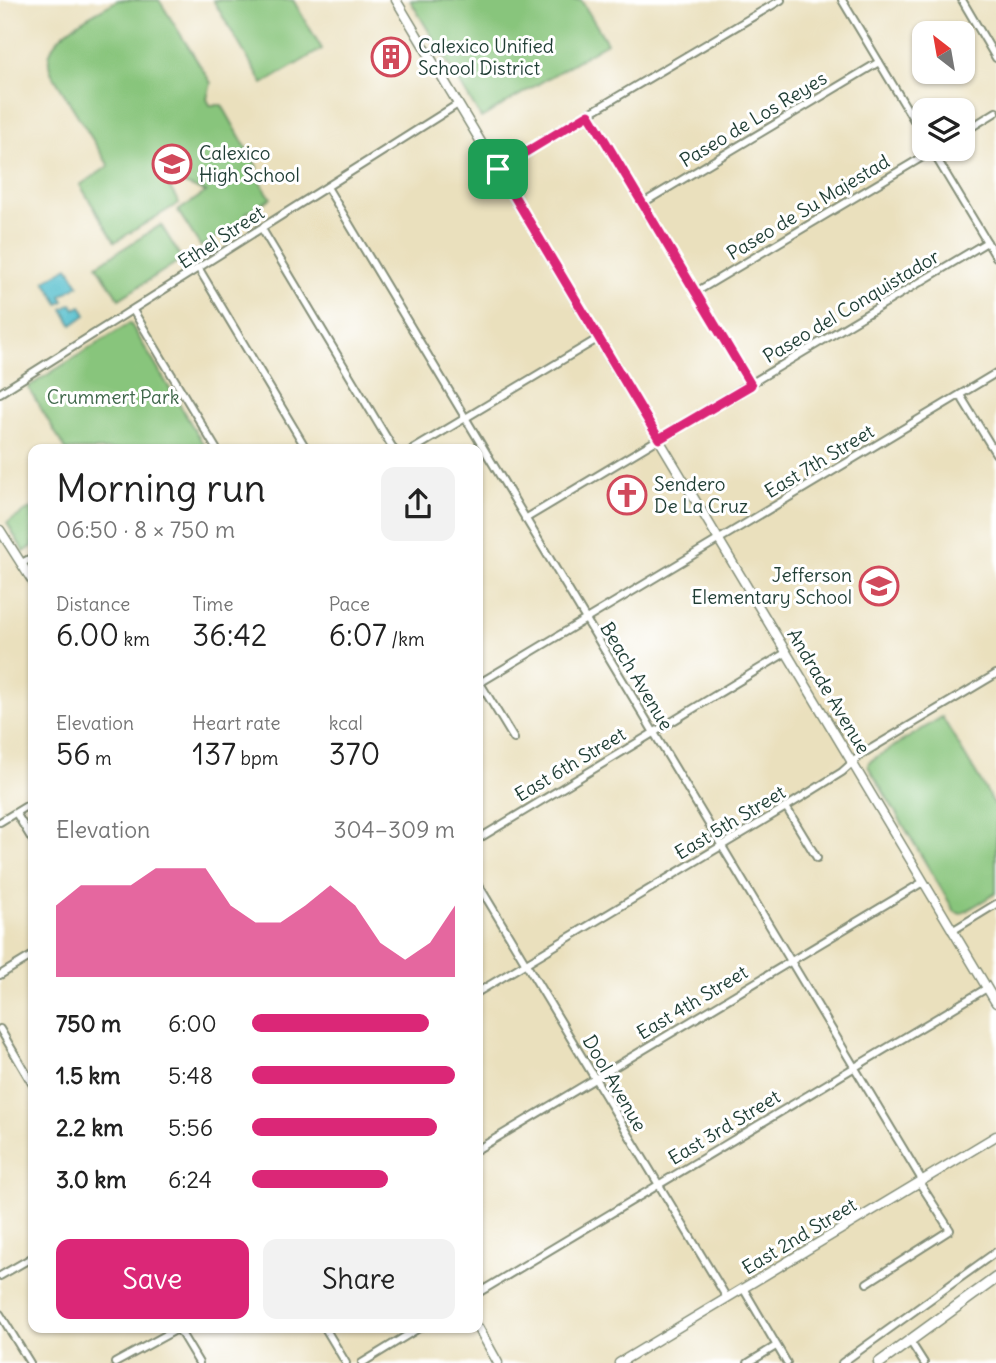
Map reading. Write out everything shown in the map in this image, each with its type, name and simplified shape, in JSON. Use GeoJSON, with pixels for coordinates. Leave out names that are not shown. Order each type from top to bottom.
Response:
{"type":"FeatureCollection","features":[{"type":"Feature","properties":{"kind":"main road"},"geometry":{"type":"LineString","coordinates":[[879,1363],[996,1278]]}},
{"type":"Feature","properties":{"kind":"street","name":"Andrade Avenue"},"geometry":{"type":"LineString","coordinates":[[396,0],[996,1003]]}},
{"type":"Feature","properties":{"kind":"street"},"geometry":{"type":"LineString","coordinates":[[498,169],[781,0]]}},
{"type":"Feature","properties":{"kind":"street"},"geometry":{"type":"LineString","coordinates":[[842,0],[912,117]]}},
{"type":"Feature","properties":{"kind":"street"},"geometry":{"type":"LineString","coordinates":[[962,0],[996,58]]}},
{"type":"Feature","properties":{"kind":"street","name":"Paseo de Los Reyes"},"geometry":{"type":"LineString","coordinates":[[643,203],[879,62]]}},
{"type":"Feature","properties":{"kind":"street","name":"Ethel Street"},"geometry":{"type":"LineString","coordinates":[[0,393],[134,312],[458,104]]}},
{"type":"Feature","properties":{"kind":"street"},"geometry":{"type":"LineString","coordinates":[[975,125],[996,113]]}},
{"type":"Feature","properties":{"kind":"street"},"geometry":{"type":"LineString","coordinates":[[589,114],[751,385]]}},
{"type":"Feature","properties":{"kind":"street","name":"Paseo de Su Majestad"},"geometry":{"type":"LineString","coordinates":[[696,292],[913,161]]}},
{"type":"Feature","properties":{"kind":"street"},"geometry":{"type":"LineString","coordinates":[[940,161],[996,257]]}},
{"type":"Feature","properties":{"kind":"street","name":"Beach Avenue"},"geometry":{"type":"LineString","coordinates":[[327,187],[480,444]]}},
{"type":"Feature","properties":{"kind":"street"},"geometry":{"type":"LineString","coordinates":[[262,229],[390,444]]}},
{"type":"Feature","properties":{"kind":"street","name":"Paseo del Conquistador"},"geometry":{"type":"LineString","coordinates":[[525,519],[987,242]]}},
{"type":"Feature","properties":{"kind":"street"},"geometry":{"type":"LineString","coordinates":[[199,270],[303,444]]}},
{"type":"Feature","properties":{"kind":"street"},"geometry":{"type":"LineString","coordinates":[[134,312],[213,444]]}},
{"type":"Feature","properties":{"kind":"street"},"geometry":{"type":"LineString","coordinates":[[422,444],[599,338]]}},
{"type":"Feature","properties":{"kind":"street","name":"East 7th Street"},"geometry":{"type":"LineString","coordinates":[[483,682],[996,373]]}},
{"type":"Feature","properties":{"kind":"street"},"geometry":{"type":"LineString","coordinates":[[960,395],[996,454]]}},
{"type":"Feature","properties":{"kind":"street","name":"Beach Avenue"},"geometry":{"type":"LineString","coordinates":[[483,448],[950,1230],[867,1283]]}},
{"type":"Feature","properties":{"kind":"street"},"geometry":{"type":"LineString","coordinates":[[0,530],[28,573]]}},
{"type":"Feature","properties":{"kind":"street"},"geometry":{"type":"LineString","coordinates":[[22,563],[28,560]]}},
{"type":"Feature","properties":{"kind":"street","name":"East 6th Street"},"geometry":{"type":"LineString","coordinates":[[483,836],[787,652]]}},
{"type":"Feature","properties":{"kind":"street","name":"East 5th Street"},"geometry":{"type":"LineString","coordinates":[[483,989],[786,807],[996,674]]}},
{"type":"Feature","properties":{"kind":"street"},"geometry":{"type":"LineString","coordinates":[[483,690],[513,739]]}},
{"type":"Feature","properties":{"kind":"street"},"geometry":{"type":"LineString","coordinates":[[0,822],[28,805]]}},
{"type":"Feature","properties":{"kind":"street"},"geometry":{"type":"LineString","coordinates":[[786,807],[817,858]]}},
{"type":"Feature","properties":{"kind":"street"},"geometry":{"type":"LineString","coordinates":[[16,813],[28,833]]}},
{"type":"Feature","properties":{"kind":"street","name":"East 4th Street"},"geometry":{"type":"LineString","coordinates":[[483,1146],[923,882]]}},
{"type":"Feature","properties":{"kind":"street","name":"Dool Avenue"},"geometry":{"type":"LineString","coordinates":[[483,892],[657,1185],[727,1297]]}},
{"type":"Feature","properties":{"kind":"street"},"geometry":{"type":"LineString","coordinates":[[952,931],[996,904]]}},
{"type":"Feature","properties":{"kind":"street"},"geometry":{"type":"LineString","coordinates":[[0,975],[28,958]]}},
{"type":"Feature","properties":{"kind":"street","name":"East 3rd Street"},"geometry":{"type":"LineString","coordinates":[[483,1290],[987,988]]}},
{"type":"Feature","properties":{"kind":"street"},"geometry":{"type":"LineString","coordinates":[[0,1029],[28,1076]]}},
{"type":"Feature","properties":{"kind":"street"},"geometry":{"type":"LineString","coordinates":[[0,1048],[9,1043]]}},
{"type":"Feature","properties":{"kind":"street","name":"East 2nd Street"},"geometry":{"type":"LineString","coordinates":[[619,1363],[996,1136]]}},
{"type":"Feature","properties":{"kind":"street"},"geometry":{"type":"LineString","coordinates":[[842,1363],[996,1252]]}},
{"type":"Feature","properties":{"kind":"street"},"geometry":{"type":"LineString","coordinates":[[0,1276],[28,1260]]}},
{"type":"Feature","properties":{"kind":"street"},"geometry":{"type":"LineString","coordinates":[[743,1288],[787,1363]]}},
{"type":"Feature","properties":{"kind":"street"},"geometry":{"type":"LineString","coordinates":[[0,1314],[30,1363]]}},
{"type":"Feature","properties":{"kind":"street"},"geometry":{"type":"LineString","coordinates":[[115,1363],[169,1333]]}},
{"type":"Feature","properties":{"kind":"street"},"geometry":{"type":"LineString","coordinates":[[181,1333],[199,1363]]}},
{"type":"Feature","properties":{"kind":"street"},"geometry":{"type":"LineString","coordinates":[[328,1333],[346,1363]]}},
{"type":"Feature","properties":{"kind":"street"},"geometry":{"type":"LineString","coordinates":[[362,1363],[411,1333]]}},
{"type":"Feature","properties":{"kind":"street"},"geometry":{"type":"LineString","coordinates":[[481,1333],[498,1363]]}},
{"type":"Feature","properties":{"kind":"street"},"geometry":{"type":"LineString","coordinates":[[910,1341],[924,1363]]}},
{"type":"Feature","properties":{"kind":"street"},"geometry":{"type":"LineString","coordinates":[[748,1363],[776,1346]]}},
{"type":"Feature","properties":{"kind":"green space"},"geometry":{"type":"Polygon","coordinates":[[[118,0],[159,0],[211,83],[207,99],[210,105],[222,105],[258,169],[253,172],[271,198],[246,213],[249,217],[201,247],[178,211],[206,192],[163,176],[179,203],[115,242],[80,185],[109,166],[52,74],[49,61],[51,49],[59,38],[82,20],[118,0]]]}},
{"type":"Feature","properties":{"kind":"green space"},"geometry":{"type":"Polygon","coordinates":[[[213,0],[293,0],[322,49],[263,84],[213,0]]]}},
{"type":"Feature","properties":{"kind":"green space"},"geometry":{"type":"Polygon","coordinates":[[[410,0],[581,0],[607,43],[481,118],[410,0]]]}},
{"type":"Feature","properties":{"kind":"green space"},"geometry":{"type":"Polygon","coordinates":[[[161,225],[182,259],[119,299],[97,265],[161,225]]]}},
{"type":"Feature","properties":{"kind":"green space","name":"Crummert Park"},"geometry":{"type":"Polygon","coordinates":[[[130,323],[203,444],[62,444],[28,387],[130,323]]]}},
{"type":"Feature","properties":{"kind":"green space"},"geometry":{"type":"Polygon","coordinates":[[[28,510],[28,549],[24,552],[7,523],[28,510]]]}},
{"type":"Feature","properties":{"kind":"green space"},"geometry":{"type":"Polygon","coordinates":[[[942,717],[996,807],[996,893],[961,914],[955,912],[868,766],[869,762],[942,717]]]}},
{"type":"Feature","properties":{"kind":"water"},"geometry":{"type":"Polygon","coordinates":[[[68,267],[79,285],[61,296],[64,301],[59,304],[45,281],[68,267]]]}},
{"type":"Feature","properties":{"kind":"water"},"geometry":{"type":"Polygon","coordinates":[[[72,304],[75,309],[81,306],[86,315],[72,325],[63,309],[72,304]]]}},
{"type":"Feature","properties":{"kind":"place","name":"Calexico Unified School District"},"geometry":{"type":"Point","coordinates":[391,57]}},
{"type":"Feature","properties":{"kind":"place","name":"Calexico High School"},"geometry":{"type":"Point","coordinates":[172,164]}},
{"type":"Feature","properties":{"kind":"place","name":"Sendero De La Cruz"},"geometry":{"type":"Point","coordinates":[627,495]}},
{"type":"Feature","properties":{"kind":"place","name":"Jefferson Elementary School"},"geometry":{"type":"Point","coordinates":[879,586]}},
{"type":"Feature","properties":{"kind":"route"},"geometry":{"type":"LineString","coordinates":[[589,114],[751,385],[659,439],[498,169],[589,114]]}}]}
